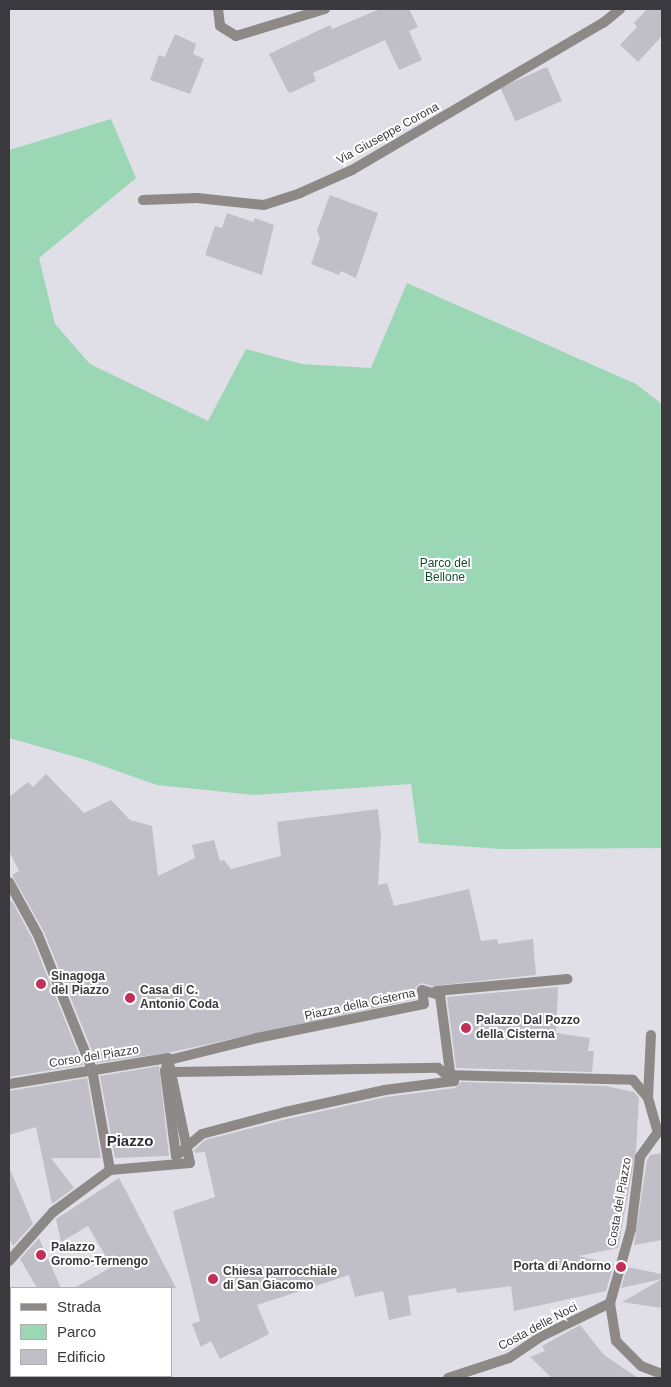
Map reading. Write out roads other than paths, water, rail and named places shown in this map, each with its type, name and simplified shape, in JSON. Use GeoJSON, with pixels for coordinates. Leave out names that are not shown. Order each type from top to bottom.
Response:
{"type":"FeatureCollection","features":[{"type":"Feature","properties":{"kind":"street"},"geometry":{"type":"LineString","coordinates":[[218,9],[220,26],[236,36],[325,9]]}},
{"type":"Feature","properties":{"kind":"street","name":"Via Giuseppe Corona"},"geometry":{"type":"LineString","coordinates":[[143,200],[197,198],[264,205],[300,194],[352,170],[579,38],[620,9]]}},
{"type":"Feature","properties":{"kind":"street"},"geometry":{"type":"LineString","coordinates":[[9,882],[38,935],[92,1069],[110,1170]]}},
{"type":"Feature","properties":{"kind":"street"},"geometry":{"type":"LineString","coordinates":[[436,991],[567,979]]}},
{"type":"Feature","properties":{"kind":"street","name":"Piazza della Cisterna"},"geometry":{"type":"LineString","coordinates":[[169,1060],[257,1038],[424,1004],[422,990],[436,991]]}},
{"type":"Feature","properties":{"kind":"street"},"geometry":{"type":"LineString","coordinates":[[169,1060],[165,1071],[176,1156],[202,1134],[278,1114],[385,1090],[454,1081],[451,1076],[440,995],[436,991]]}},
{"type":"Feature","properties":{"kind":"street"},"geometry":{"type":"LineString","coordinates":[[648,1098],[651,1035]]}},
{"type":"Feature","properties":{"kind":"street"},"geometry":{"type":"LineString","coordinates":[[9,1261],[53,1212],[110,1170],[190,1163],[173,1072],[169,1060]]}},
{"type":"Feature","properties":{"kind":"street","name":"Corso del Piazzo"},"geometry":{"type":"LineString","coordinates":[[9,1084],[92,1069],[169,1060]]}},
{"type":"Feature","properties":{"kind":"street"},"geometry":{"type":"LineString","coordinates":[[173,1072],[438,1068],[451,1076],[633,1080],[648,1098],[660,1132]]}},
{"type":"Feature","properties":{"kind":"street","name":"Costa del Piazzo"},"geometry":{"type":"LineString","coordinates":[[660,1132],[640,1157],[631,1229],[610,1304],[616,1341],[641,1366],[662,1374]]}},
{"type":"Feature","properties":{"kind":"street","name":"Costa delle Noci"},"geometry":{"type":"LineString","coordinates":[[448,1378],[509,1358],[540,1338],[610,1304]]}},
{"type":"Feature","properties":{"kind":"place","name":"Sinagoga del Piazzo"},"geometry":{"type":"Point","coordinates":[41,984]}},
{"type":"Feature","properties":{"kind":"place","name":"Casa di C. Antonio Coda"},"geometry":{"type":"Point","coordinates":[130,998]}},
{"type":"Feature","properties":{"kind":"place","name":"Palazzo Dal Pozzo della Cisterna"},"geometry":{"type":"Point","coordinates":[466,1028]}},
{"type":"Feature","properties":{"kind":"place","name":"Palazzo Gromo-Ternengo"},"geometry":{"type":"Point","coordinates":[41,1255]}},
{"type":"Feature","properties":{"kind":"place","name":"Porta di Andorno"},"geometry":{"type":"Point","coordinates":[621,1267]}},
{"type":"Feature","properties":{"kind":"place","name":"Chiesa parrocchiale di San Giacomo"},"geometry":{"type":"Point","coordinates":[213,1279]}},
{"type":"Feature","properties":{"kind":"district","name":"Piazzo"},"geometry":{"type":"Point","coordinates":[130,1141]}},
{"type":"Feature","properties":{"kind":"park label","name":"Parco del Bellone"},"geometry":{"type":"Point","coordinates":[445,571]}}]}
